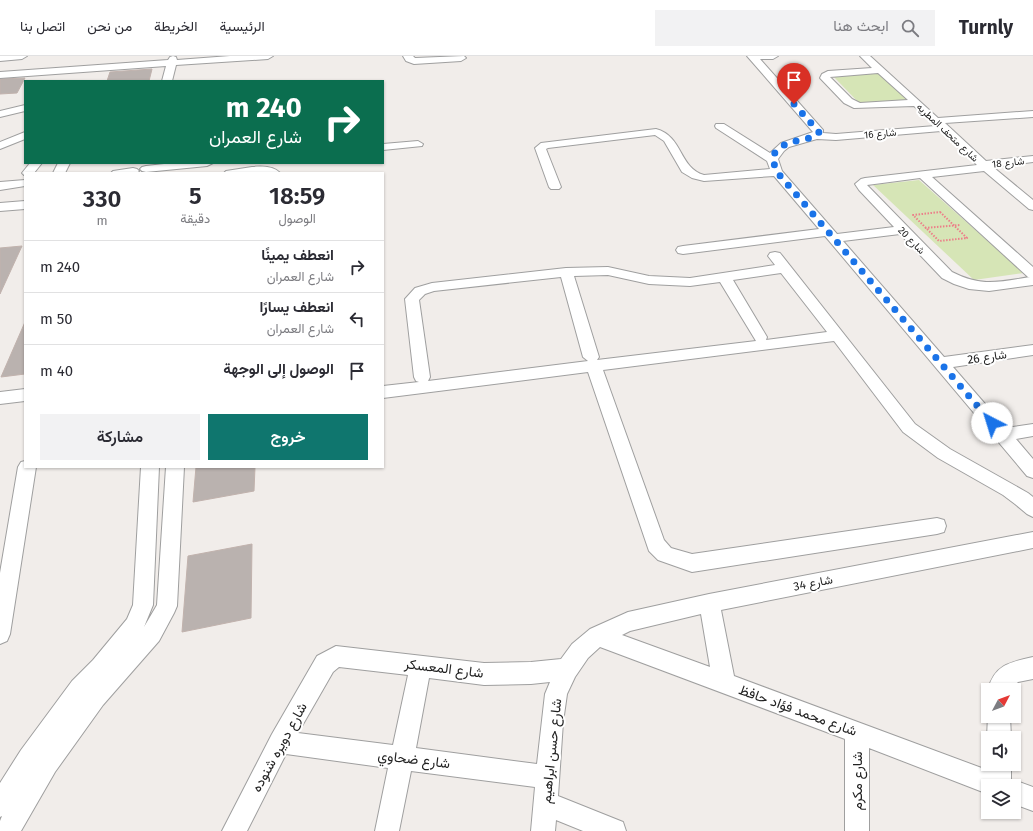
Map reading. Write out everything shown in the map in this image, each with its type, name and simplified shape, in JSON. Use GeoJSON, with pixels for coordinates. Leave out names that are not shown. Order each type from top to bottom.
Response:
{"type":"FeatureCollection","features":[{"type":"Feature","properties":{"kind":"street"},"geometry":{"type":"LineString","coordinates":[[0,58],[22,56]]}},
{"type":"Feature","properties":{"kind":"street"},"geometry":{"type":"LineString","coordinates":[[0,75],[219,56]]}},
{"type":"Feature","properties":{"kind":"street"},"geometry":{"type":"LineString","coordinates":[[0,71],[268,56]]}},
{"type":"Feature","properties":{"kind":"street"},"geometry":{"type":"LineString","coordinates":[[408,56],[408,59],[411,61],[420,58],[461,58]]}},
{"type":"Feature","properties":{"kind":"street"},"geometry":{"type":"LineString","coordinates":[[752,57],[773,56]]}},
{"type":"Feature","properties":{"kind":"street","name":"شارع متحف المطريه"},"geometry":{"type":"LineString","coordinates":[[865,56],[984,166],[1033,206]]}},
{"type":"Feature","properties":{"kind":"street"},"geometry":{"type":"LineString","coordinates":[[752,57],[815,127],[819,132],[816,136]]}},
{"type":"Feature","properties":{"kind":"street"},"geometry":{"type":"LineString","coordinates":[[158,80],[168,61]]}},
{"type":"Feature","properties":{"kind":"street"},"geometry":{"type":"LineString","coordinates":[[167,80],[168,61]]}},
{"type":"Feature","properties":{"kind":"street"},"geometry":{"type":"LineString","coordinates":[[880,70],[828,74],[825,78],[848,101],[858,106],[916,104]]}},
{"type":"Feature","properties":{"kind":"street"},"geometry":{"type":"LineString","coordinates":[[0,105],[24,101]]}},
{"type":"Feature","properties":{"kind":"street"},"geometry":{"type":"LineString","coordinates":[[0,114],[24,108]]}},
{"type":"Feature","properties":{"kind":"street","name":"شارع 16"},"geometry":{"type":"LineString","coordinates":[[772,158],[775,151],[782,146],[793,141],[816,136],[836,137],[1033,114]]}},
{"type":"Feature","properties":{"kind":"street"},"geometry":{"type":"LineString","coordinates":[[720,126],[772,158],[777,172],[1033,471]]}},
{"type":"Feature","properties":{"kind":"street"},"geometry":{"type":"LineString","coordinates":[[555,188],[540,148],[545,145],[656,132],[667,136],[686,169],[693,175],[704,178],[777,172]]}},
{"type":"Feature","properties":{"kind":"street"},"geometry":{"type":"LineString","coordinates":[[0,146],[24,135]]}},
{"type":"Feature","properties":{"kind":"street"},"geometry":{"type":"LineString","coordinates":[[384,147],[418,144]]}},
{"type":"Feature","properties":{"kind":"street","name":"شارع 18"},"geometry":{"type":"LineString","coordinates":[[984,166],[1033,159]]}},
{"type":"Feature","properties":{"kind":"street"},"geometry":{"type":"LineString","coordinates":[[29,172],[35,164]]}},
{"type":"Feature","properties":{"kind":"street"},"geometry":{"type":"LineString","coordinates":[[146,168],[195,164]]}},
{"type":"Feature","properties":{"kind":"street","name":"شارع 20"},"geometry":{"type":"LineString","coordinates":[[984,166],[865,181],[861,184],[862,188],[947,275],[958,282],[985,288],[1033,281]]}},
{"type":"Feature","properties":{"kind":"street"},"geometry":{"type":"LineString","coordinates":[[121,172],[133,169]]}},
{"type":"Feature","properties":{"kind":"street"},"geometry":{"type":"LineString","coordinates":[[239,172],[257,170],[271,172]]}},
{"type":"Feature","properties":{"kind":"street"},"geometry":{"type":"LineString","coordinates":[[922,174],[1033,274]]}},
{"type":"Feature","properties":{"kind":"street"},"geometry":{"type":"LineString","coordinates":[[0,186],[23,181]]}},
{"type":"Feature","properties":{"kind":"street"},"geometry":{"type":"LineString","coordinates":[[0,208],[24,205]]}},
{"type":"Feature","properties":{"kind":"street"},"geometry":{"type":"LineString","coordinates":[[683,250],[831,235],[903,230]]}},
{"type":"Feature","properties":{"kind":"street"},"geometry":{"type":"LineString","coordinates":[[422,377],[412,299],[420,292],[432,287],[566,272],[608,271],[649,280],[690,282],[724,277],[779,262],[909,428],[924,441],[941,452],[1016,493],[1033,509]]}},
{"type":"Feature","properties":{"kind":"street"},"geometry":{"type":"LineString","coordinates":[[566,272],[593,361],[656,545],[665,554],[692,562],[937,526]]}},
{"type":"Feature","properties":{"kind":"street"},"geometry":{"type":"LineString","coordinates":[[724,277],[760,337]]}},
{"type":"Feature","properties":{"kind":"street"},"geometry":{"type":"LineString","coordinates":[[384,392],[760,337],[833,330]]}},
{"type":"Feature","properties":{"kind":"street"},"geometry":{"type":"LineString","coordinates":[[384,381],[593,361],[833,330]]}},
{"type":"Feature","properties":{"kind":"street","name":"شارع 26"},"geometry":{"type":"LineString","coordinates":[[941,363],[1033,350]]}},
{"type":"Feature","properties":{"kind":"street"},"geometry":{"type":"LineString","coordinates":[[0,387],[24,384]]}},
{"type":"Feature","properties":{"kind":"street"},"geometry":{"type":"LineString","coordinates":[[0,398],[24,395]]}},
{"type":"Feature","properties":{"kind":"street"},"geometry":{"type":"LineString","coordinates":[[1002,435],[1033,430]]}},
{"type":"Feature","properties":{"kind":"street"},"geometry":{"type":"LineString","coordinates":[[0,634],[27,468]]}},
{"type":"Feature","properties":{"kind":"street"},"geometry":{"type":"LineString","coordinates":[[0,805],[29,758],[76,695],[101,668],[135,625],[143,605],[150,468]]}},
{"type":"Feature","properties":{"kind":"street"},"geometry":{"type":"LineString","coordinates":[[8,831],[22,804],[47,764],[95,697],[152,634],[167,606],[175,468]]}},
{"type":"Feature","properties":{"kind":"street","name":"شارع 34"},"geometry":{"type":"LineString","coordinates":[[597,636],[628,622],[709,603],[1033,540]]}},
{"type":"Feature","properties":{"kind":"street"},"geometry":{"type":"LineString","coordinates":[[709,603],[724,683]]}},
{"type":"Feature","properties":{"kind":"street","name":"شارع حسن ابراهيم"},"geometry":{"type":"LineString","coordinates":[[544,831],[552,722],[556,694],[567,669],[580,651],[597,636]]}},
{"type":"Feature","properties":{"kind":"street","name":"شارع محمد فؤاد حافظ"},"geometry":{"type":"LineString","coordinates":[[597,636],[981,779]]}},
{"type":"Feature","properties":{"kind":"street","name":"شارع المعسكر"},"geometry":{"type":"LineString","coordinates":[[325,664],[332,658],[341,655],[484,674],[531,673],[567,669]]}},
{"type":"Feature","properties":{"kind":"street","name":"شارع دويره شنوده"},"geometry":{"type":"LineString","coordinates":[[234,831],[280,742],[325,664]]}},
{"type":"Feature","properties":{"kind":"street"},"geometry":{"type":"LineString","coordinates":[[387,831],[421,666]]}},
{"type":"Feature","properties":{"kind":"street"},"geometry":{"type":"LineString","coordinates":[[1001,683],[1006,676],[1033,668]]}},
{"type":"Feature","properties":{"kind":"street","name":"شارع مكرم"},"geometry":{"type":"LineString","coordinates":[[857,732],[857,831]]}},
{"type":"Feature","properties":{"kind":"street","name":"شارع ضحاوي"},"geometry":{"type":"LineString","coordinates":[[280,742],[548,777]]}},
{"type":"Feature","properties":{"kind":"street"},"geometry":{"type":"LineString","coordinates":[[1021,795],[1033,799]]}},
{"type":"Feature","properties":{"kind":"street"},"geometry":{"type":"LineString","coordinates":[[546,804],[614,831]]}},
{"type":"Feature","properties":{"kind":"path"},"geometry":{"type":"LineString","coordinates":[[940,212],[967,238],[939,241],[926,228],[912,215],[940,212]]}},
{"type":"Feature","properties":{"kind":"path"},"geometry":{"type":"LineString","coordinates":[[903,230],[976,223]]}},
{"type":"Feature","properties":{"kind":"green space"},"geometry":{"type":"Polygon","coordinates":[[[881,73],[910,100],[859,103],[833,76],[881,73]]]}},
{"type":"Feature","properties":{"kind":"green space"},"geometry":{"type":"Polygon","coordinates":[[[919,180],[1024,273],[974,280],[873,185],[919,180]]]}},
{"type":"Feature","properties":{"kind":"building"},"geometry":{"type":"Polygon","coordinates":[[[152,69],[149,80],[107,80],[110,72],[152,69]]]}},
{"type":"Feature","properties":{"kind":"building"},"geometry":{"type":"Polygon","coordinates":[[[25,78],[17,93],[0,94],[0,79],[25,78]]]}},
{"type":"Feature","properties":{"kind":"building"},"geometry":{"type":"Polygon","coordinates":[[[22,246],[0,294],[0,248],[22,246]]]}},
{"type":"Feature","properties":{"kind":"building"},"geometry":{"type":"Polygon","coordinates":[[[24,324],[24,374],[1,377],[24,324]]]}},
{"type":"Feature","properties":{"kind":"building"},"geometry":{"type":"Polygon","coordinates":[[[196,468],[255,468],[254,491],[193,502],[196,468]]]}},
{"type":"Feature","properties":{"kind":"building"},"geometry":{"type":"Polygon","coordinates":[[[252,544],[251,618],[182,632],[188,556],[252,544]]]}},
{"type":"Feature","properties":{"kind":"route"},"geometry":{"type":"LineString","coordinates":[[794,104],[819,132],[816,136],[809,139],[793,141],[775,151],[772,158],[777,172],[992,423]]}}]}
